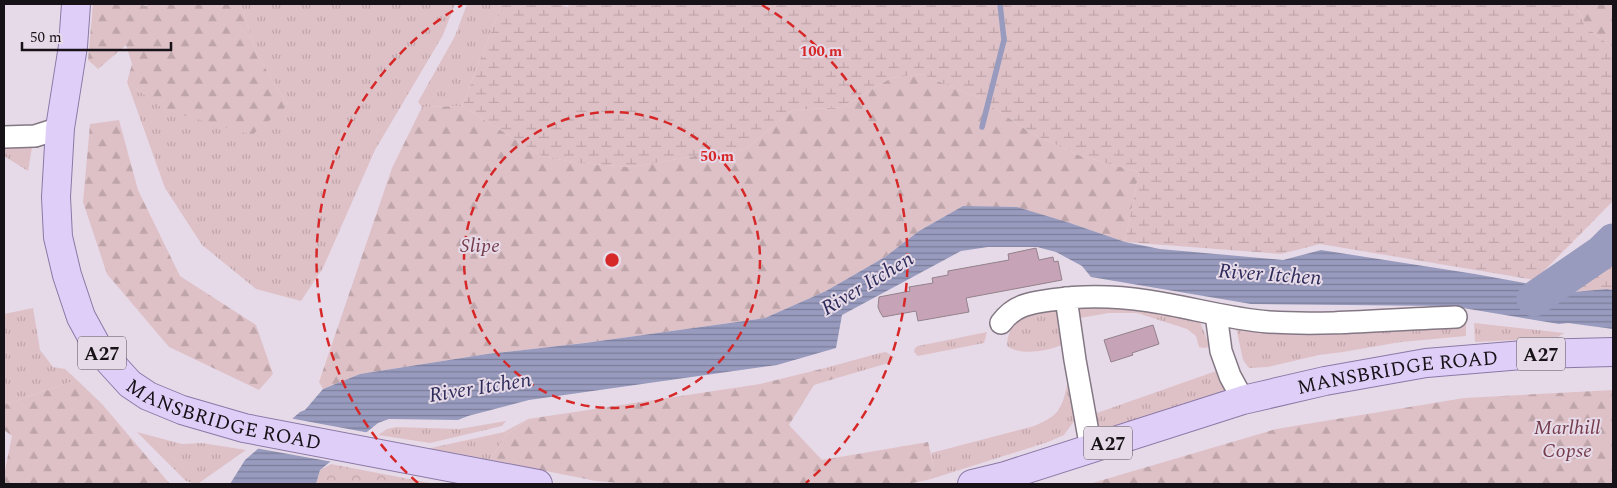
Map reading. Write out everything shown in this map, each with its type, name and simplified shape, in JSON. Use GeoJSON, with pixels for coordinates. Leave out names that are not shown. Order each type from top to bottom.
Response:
{"type":"FeatureCollection","features":[{"type":"Feature","properties":{"kind":"main road","name":"MANSBRIDGE ROAD"},"geometry":{"type":"LineString","coordinates":[[76,4],[73,46],[60,128],[56,196],[58,237],[67,275],[81,317],[99,350],[130,384],[148,396],[182,410],[244,428],[538,484]]}},
{"type":"Feature","properties":{"kind":"main road","name":"MANSBRIDGE ROAD"},"geometry":{"type":"LineString","coordinates":[[972,484],[1005,476],[1243,400],[1325,381],[1426,363],[1535,354],[1613,352]]}},
{"type":"Feature","properties":{"kind":"street"},"geometry":{"type":"LineString","coordinates":[[4,137],[35,136],[60,128]]}},
{"type":"Feature","properties":{"kind":"street"},"geometry":{"type":"LineString","coordinates":[[1001,323],[1007,315],[1017,308],[1034,302],[1066,298],[1108,297],[1149,301],[1268,322],[1312,323],[1456,317]]}},
{"type":"Feature","properties":{"kind":"street"},"geometry":{"type":"LineString","coordinates":[[1066,298],[1091,448]]}},
{"type":"Feature","properties":{"kind":"street"},"geometry":{"type":"LineString","coordinates":[[1216,314],[1221,351],[1230,376],[1243,400]]}},
{"type":"Feature","properties":{"kind":"green space"},"geometry":{"type":"Polygon","coordinates":[[[93,4],[138,4],[146,6],[148,4],[241,4],[257,55],[288,105],[252,135],[165,110],[127,82],[132,64],[126,45],[98,69],[88,60],[93,4]]]}},
{"type":"Feature","properties":{"kind":"green space"},"geometry":{"type":"Polygon","coordinates":[[[241,4],[455,4],[443,35],[375,150],[323,268],[301,301],[256,289],[202,245],[165,188],[127,82],[166,110],[288,105],[257,55],[241,4]]]}},
{"type":"Feature","properties":{"kind":"green space"},"geometry":{"type":"Polygon","coordinates":[[[467,4],[502,4],[462,106],[422,107],[418,102],[455,36],[467,4]]]}},
{"type":"Feature","properties":{"kind":"green space"},"geometry":{"type":"Polygon","coordinates":[[[502,4],[558,4],[568,7],[569,4],[1575,4],[1585,26],[1613,48],[1613,201],[1535,280],[1320,244],[1281,254],[1125,242],[1139,172],[1081,156],[1033,134],[979,98],[921,74],[891,78],[843,107],[793,110],[745,149],[632,167],[578,163],[542,156],[462,106],[502,4]]]}},
{"type":"Feature","properties":{"kind":"green space"},"geometry":{"type":"Polygon","coordinates":[[[1575,4],[1613,4],[1613,48],[1585,26],[1575,4]]]}},
{"type":"Feature","properties":{"kind":"green space","name":"Slipe"},"geometry":{"type":"Polygon","coordinates":[[[921,74],[979,98],[1033,134],[1081,156],[1139,172],[1125,242],[1070,223],[963,206],[919,231],[885,257],[826,291],[765,318],[585,343],[487,354],[360,374],[323,389],[319,382],[392,168],[422,107],[462,106],[542,156],[578,163],[632,167],[745,149],[793,110],[843,107],[891,78],[921,74]]]}},
{"type":"Feature","properties":{"kind":"green space"},"geometry":{"type":"Polygon","coordinates":[[[119,120],[138,190],[180,276],[256,325],[273,374],[259,390],[169,347],[107,274],[83,202],[90,124],[119,120]]]}},
{"type":"Feature","properties":{"kind":"green space"},"geometry":{"type":"Polygon","coordinates":[[[4,141],[33,142],[28,171],[4,156],[4,141]]]}},
{"type":"Feature","properties":{"kind":"green space"},"geometry":{"type":"Polygon","coordinates":[[[1613,255],[1613,290],[1573,292],[1571,289],[1590,277],[1613,255]]]}},
{"type":"Feature","properties":{"kind":"green space"},"geometry":{"type":"Polygon","coordinates":[[[1108,302],[1199,319],[1210,347],[1199,347],[1196,336],[1187,329],[1137,313],[1109,313],[1080,318],[1079,303],[1108,302]]]}},
{"type":"Feature","properties":{"kind":"green space"},"geometry":{"type":"Polygon","coordinates":[[[1060,306],[1064,336],[1062,345],[1042,351],[1026,352],[1007,346],[1012,327],[1018,321],[1033,313],[1060,306]]]}},
{"type":"Feature","properties":{"kind":"green space"},"geometry":{"type":"Polygon","coordinates":[[[33,308],[40,350],[53,367],[65,369],[77,380],[4,405],[4,314],[33,308]]]}},
{"type":"Feature","properties":{"kind":"green space"},"geometry":{"type":"Polygon","coordinates":[[[1466,322],[1466,336],[1401,342],[1319,355],[1268,367],[1249,368],[1243,360],[1235,323],[1466,322]]]}},
{"type":"Feature","properties":{"kind":"green space"},"geometry":{"type":"Polygon","coordinates":[[[1474,323],[1564,333],[1556,338],[1475,342],[1474,323]]]}},
{"type":"Feature","properties":{"kind":"green space"},"geometry":{"type":"Polygon","coordinates":[[[987,332],[984,343],[918,356],[914,352],[918,346],[987,332]]]}},
{"type":"Feature","properties":{"kind":"green space"},"geometry":{"type":"Polygon","coordinates":[[[886,352],[894,357],[892,362],[837,378],[825,368],[880,353],[886,352]]]}},
{"type":"Feature","properties":{"kind":"green space"},"geometry":{"type":"Polygon","coordinates":[[[825,368],[837,378],[814,385],[789,425],[822,460],[928,442],[934,468],[928,480],[907,484],[630,484],[596,481],[490,460],[506,435],[528,419],[760,384],[825,368]]]}},
{"type":"Feature","properties":{"kind":"green space"},"geometry":{"type":"Polygon","coordinates":[[[1219,370],[1226,389],[1222,393],[1100,433],[1096,429],[1094,414],[1219,370]]]}},
{"type":"Feature","properties":{"kind":"green space"},"geometry":{"type":"Polygon","coordinates":[[[1069,379],[1075,420],[1064,435],[1048,442],[928,480],[934,468],[931,453],[1034,426],[1051,418],[1062,403],[1069,379]]]}},
{"type":"Feature","properties":{"kind":"green space"},"geometry":{"type":"Polygon","coordinates":[[[77,380],[102,404],[170,484],[4,484],[12,436],[4,430],[4,405],[77,380]]]}},
{"type":"Feature","properties":{"kind":"green space","name":"Marlhill Copse"},"geometry":{"type":"Polygon","coordinates":[[[1613,390],[1613,484],[1089,484],[1276,429],[1464,398],[1613,390]]]}},
{"type":"Feature","properties":{"kind":"green space"},"geometry":{"type":"Polygon","coordinates":[[[528,419],[506,435],[490,460],[431,450],[431,448],[504,432],[528,419]]]}},
{"type":"Feature","properties":{"kind":"green space"},"geometry":{"type":"Polygon","coordinates":[[[506,421],[502,426],[430,443],[378,435],[387,429],[396,427],[459,429],[506,421]]]}},
{"type":"Feature","properties":{"kind":"green space"},"geometry":{"type":"Polygon","coordinates":[[[137,432],[182,444],[202,443],[246,450],[199,483],[192,483],[186,481],[137,432]]]}},
{"type":"Feature","properties":{"kind":"green space"},"geometry":{"type":"Polygon","coordinates":[[[331,464],[431,484],[316,484],[320,470],[331,464]]]}},
{"type":"Feature","properties":{"kind":"water","name":"River Itchen"},"geometry":{"type":"Polygon","coordinates":[[[963,206],[1017,207],[1125,242],[1160,249],[1283,260],[1321,250],[1475,274],[1573,292],[1613,290],[1613,329],[1568,323],[1559,324],[1444,306],[1251,304],[1091,277],[1082,266],[1056,252],[1037,247],[988,247],[961,251],[842,315],[836,348],[777,365],[529,400],[458,420],[389,419],[378,423],[320,470],[316,484],[230,484],[245,460],[300,412],[305,410],[323,389],[360,374],[487,354],[585,343],[765,318],[826,291],[885,257],[919,231],[963,206]]]}},
{"type":"Feature","properties":{"kind":"pier"},"geometry":{"type":"Polygon","coordinates":[[[289,418],[370,433],[333,462],[255,448],[289,418]]]}},
{"type":"Feature","properties":{"kind":"building"},"geometry":{"type":"Polygon","coordinates":[[[1036,248],[1039,260],[1053,257],[1054,262],[1058,261],[1062,280],[966,298],[969,312],[918,321],[916,311],[883,317],[878,307],[879,297],[910,291],[909,287],[933,283],[932,278],[948,275],[948,271],[1009,260],[1008,254],[1036,248]]]}},
{"type":"Feature","properties":{"kind":"building"},"geometry":{"type":"Polygon","coordinates":[[[1153,325],[1159,344],[1111,362],[1104,340],[1153,325]]]}},
{"type":"Feature","properties":{"kind":"waterway"},"geometry":{"type":"LineString","coordinates":[[982,127],[1004,40],[1000,4]]}},
{"type":"Feature","properties":{"kind":"waterway"},"geometry":{"type":"LineString","coordinates":[[1534,299],[1601,253],[1613,241]]}}]}
